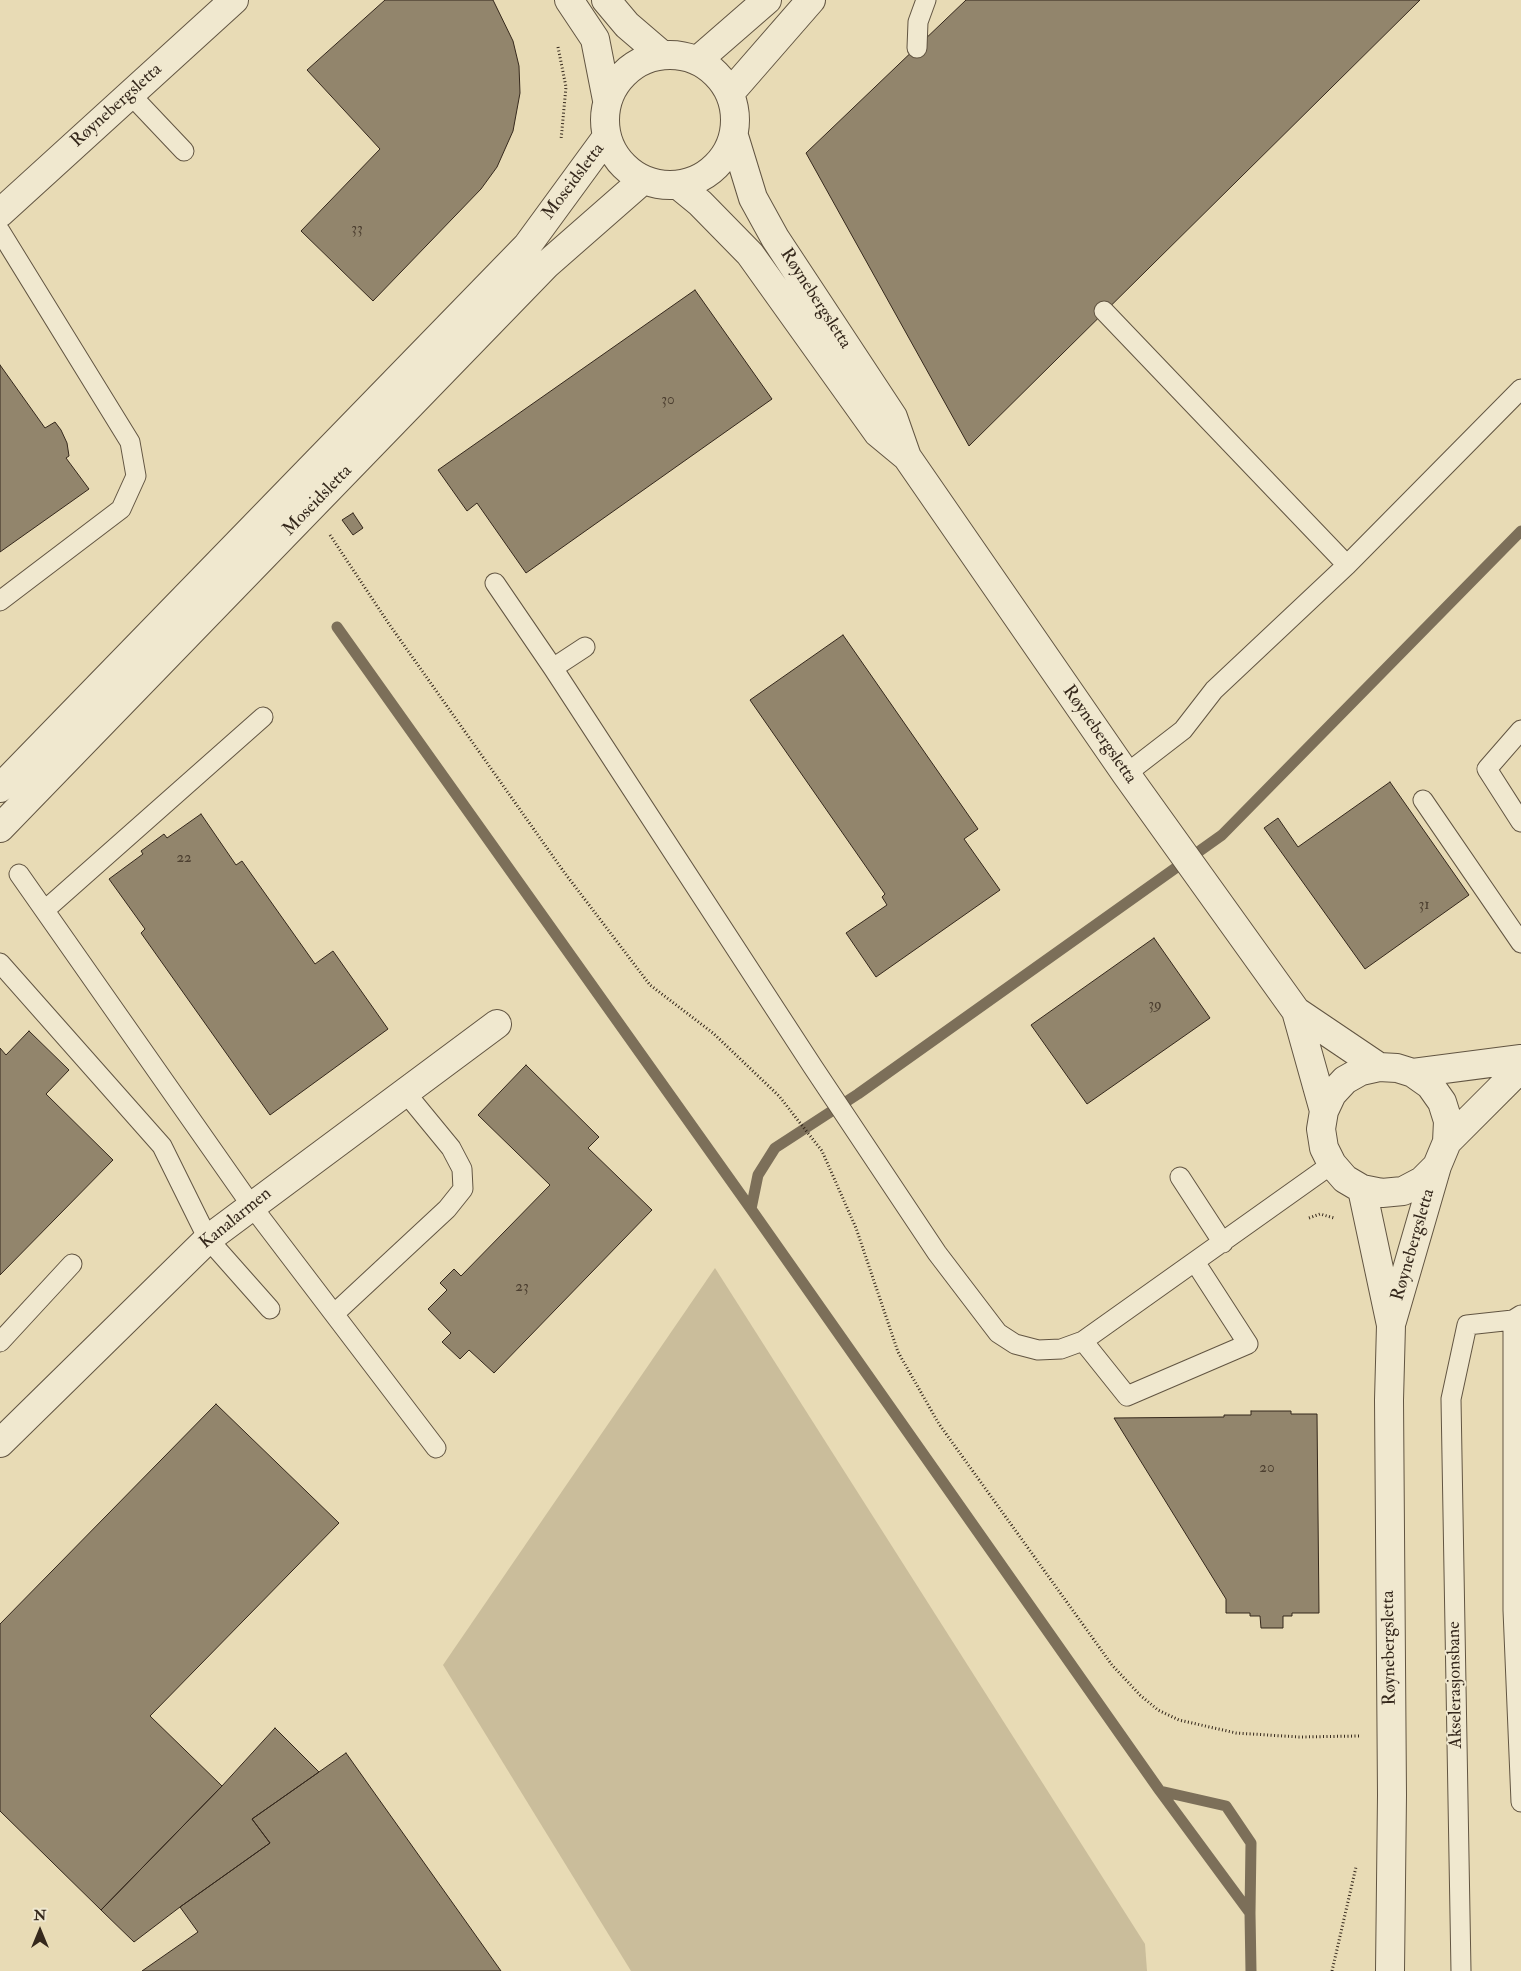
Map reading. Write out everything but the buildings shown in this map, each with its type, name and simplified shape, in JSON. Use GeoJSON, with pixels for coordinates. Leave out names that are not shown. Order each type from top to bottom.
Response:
{"type":"FeatureCollection","features":[{"type":"Feature","properties":{"kind":"street"},"geometry":{"type":"LineString","coordinates":[[569,0],[595,39],[607,100]]}},
{"type":"Feature","properties":{"kind":"street"},"geometry":{"type":"LineString","coordinates":[[606,0],[627,25],[662,55]]}},
{"type":"Feature","properties":{"kind":"street"},"geometry":{"type":"LineString","coordinates":[[698,60],[767,0]]}},
{"type":"Feature","properties":{"kind":"street"},"geometry":{"type":"LineString","coordinates":[[730,93],[811,0]]}},
{"type":"Feature","properties":{"kind":"street","name":"Røynebergsletta"},"geometry":{"type":"LineString","coordinates":[[0,213],[130,94],[224,3]]}},
{"type":"Feature","properties":{"kind":"street"},"geometry":{"type":"LineString","coordinates":[[662,55],[680,55],[698,60],[717,74],[730,93],[735,114],[734,136],[725,156],[711,171],[695,180],[678,185],[660,185],[643,180],[620,163],[606,138],[604,119],[607,100],[615,82],[628,68],[644,59],[662,55]]}},
{"type":"Feature","properties":{"kind":"street","name":"Røynebergsletta"},"geometry":{"type":"LineString","coordinates":[[734,136],[753,198],[774,238],[893,417],[907,457],[1126,774],[1296,1011],[1324,1110]]}},
{"type":"Feature","properties":{"kind":"street","name":"Moseidsletta"},"geometry":{"type":"LineString","coordinates":[[0,788],[526,246],[606,138]]}},
{"type":"Feature","properties":{"kind":"street","name":"Moseidsletta"},"geometry":{"type":"LineString","coordinates":[[0,828],[546,265],[643,180]]}},
{"type":"Feature","properties":{"kind":"street","name":"Røynebergsletta"},"geometry":{"type":"LineString","coordinates":[[678,185],[700,203],[750,254],[878,433],[907,457]]}},
{"type":"Feature","properties":{"kind":"street","name":"Røynebergsletta"},"geometry":{"type":"LineString","coordinates":[[1296,1011],[1379,1066]]}},
{"type":"Feature","properties":{"kind":"street","name":"Kanalarmen"},"geometry":{"type":"LineString","coordinates":[[0,1443],[208,1239],[251,1205],[497,1024]]}},
{"type":"Feature","properties":{"kind":"street"},"geometry":{"type":"LineString","coordinates":[[1413,1073],[1521,1059]]}},
{"type":"Feature","properties":{"kind":"street"},"geometry":{"type":"LineString","coordinates":[[1442,1154],[1448,1121],[1442,1102],[1430,1085],[1413,1073],[1397,1068],[1379,1066],[1361,1071],[1345,1080],[1332,1094],[1324,1110],[1321,1129],[1324,1148],[1332,1164],[1345,1179],[1362,1189],[1382,1193],[1403,1190],[1422,1181],[1442,1154],[1521,1068]]}},
{"type":"Feature","properties":{"kind":"street","name":"Røynebergsletta"},"geometry":{"type":"LineString","coordinates":[[1391,1325],[1442,1154]]}},
{"type":"Feature","properties":{"kind":"street","name":"Røynebergsletta"},"geometry":{"type":"LineString","coordinates":[[1362,1189],[1391,1325],[1389,1400],[1392,1778],[1390,1971]]}},
{"type":"Feature","properties":{"kind":"lane"},"geometry":{"type":"LineString","coordinates":[[917,48],[918,22],[926,0]]}},
{"type":"Feature","properties":{"kind":"lane"},"geometry":{"type":"LineString","coordinates":[[130,94],[184,151]]}},
{"type":"Feature","properties":{"kind":"lane"},"geometry":{"type":"LineString","coordinates":[[0,231],[130,442],[136,476],[121,509],[0,601]]}},
{"type":"Feature","properties":{"kind":"lane"},"geometry":{"type":"LineString","coordinates":[[1104,311],[1347,565]]}},
{"type":"Feature","properties":{"kind":"lane"},"geometry":{"type":"LineString","coordinates":[[1126,774],[1183,730],[1214,690],[1347,565],[1521,389]]}},
{"type":"Feature","properties":{"kind":"lane"},"geometry":{"type":"LineString","coordinates":[[495,584],[554,668],[813,1067],[937,1252],[998,1333],[1016,1344],[1038,1350],[1061,1349],[1083,1341],[1332,1164]]}},
{"type":"Feature","properties":{"kind":"lane"},"geometry":{"type":"LineString","coordinates":[[554,668],[585,647]]}},
{"type":"Feature","properties":{"kind":"lane"},"geometry":{"type":"LineString","coordinates":[[45,910],[263,717]]}},
{"type":"Feature","properties":{"kind":"lane"},"geometry":{"type":"LineString","coordinates":[[1521,730],[1488,769],[1521,822]]}},
{"type":"Feature","properties":{"kind":"lane"},"geometry":{"type":"LineString","coordinates":[[1423,800],[1521,943]]}},
{"type":"Feature","properties":{"kind":"lane"},"geometry":{"type":"LineString","coordinates":[[19,874],[251,1205],[436,1448]]}},
{"type":"Feature","properties":{"kind":"lane"},"geometry":{"type":"LineString","coordinates":[[0,963],[162,1146],[208,1239],[270,1309]]}},
{"type":"Feature","properties":{"kind":"lane"},"geometry":{"type":"LineString","coordinates":[[334,1314],[447,1209],[463,1189],[462,1169],[451,1148],[405,1092]]}},
{"type":"Feature","properties":{"kind":"lane"},"geometry":{"type":"LineString","coordinates":[[1180,1177],[1223,1243]]}},
{"type":"Feature","properties":{"kind":"lane"},"geometry":{"type":"LineString","coordinates":[[1083,1341],[1127,1396],[1248,1344],[1195,1262]]}},
{"type":"Feature","properties":{"kind":"lane"},"geometry":{"type":"LineString","coordinates":[[0,1342],[72,1264]]}},
{"type":"Feature","properties":{"kind":"lane"},"geometry":{"type":"LineString","coordinates":[[1517,1318],[1513,1610],[1521,1802]]}},
{"type":"Feature","properties":{"kind":"lane","name":"Akselerasjonsbane"},"geometry":{"type":"LineString","coordinates":[[1462,1971],[1451,1400],[1467,1325],[1517,1318]]}},
{"type":"Feature","properties":{"kind":"path"},"geometry":{"type":"LineString","coordinates":[[557,41],[566,87],[561,142]]}},
{"type":"Feature","properties":{"kind":"path"},"geometry":{"type":"LineString","coordinates":[[326,529],[389,624],[564,872],[650,985],[713,1033],[779,1096],[822,1152],[856,1228],[898,1352],[934,1416],[1099,1648],[1127,1682],[1158,1710],[1180,1720],[1204,1727],[1236,1733],[1285,1737],[1362,1736]]}},
{"type":"Feature","properties":{"kind":"path"},"geometry":{"type":"LineString","coordinates":[[1332,1971],[1358,1858]]}},
{"type":"Feature","properties":{"kind":"shaded area"},"geometry":{"type":"Polygon","coordinates":[[[715,1268],[1145,1944],[1147,1971],[631,1971],[443,1665],[715,1268]]]}},
{"type":"Feature","properties":{"kind":"waterway"},"geometry":{"type":"LineString","coordinates":[[751,1209],[758,1175],[775,1148],[858,1094],[1222,835],[1521,531]]}},
{"type":"Feature","properties":{"kind":"waterway"},"geometry":{"type":"LineString","coordinates":[[337,627],[751,1209],[1160,1791],[1250,1913],[1251,1971]]}},
{"type":"Feature","properties":{"kind":"waterway"},"geometry":{"type":"LineString","coordinates":[[1160,1791],[1226,1806],[1251,1843],[1250,1913]]}}]}
